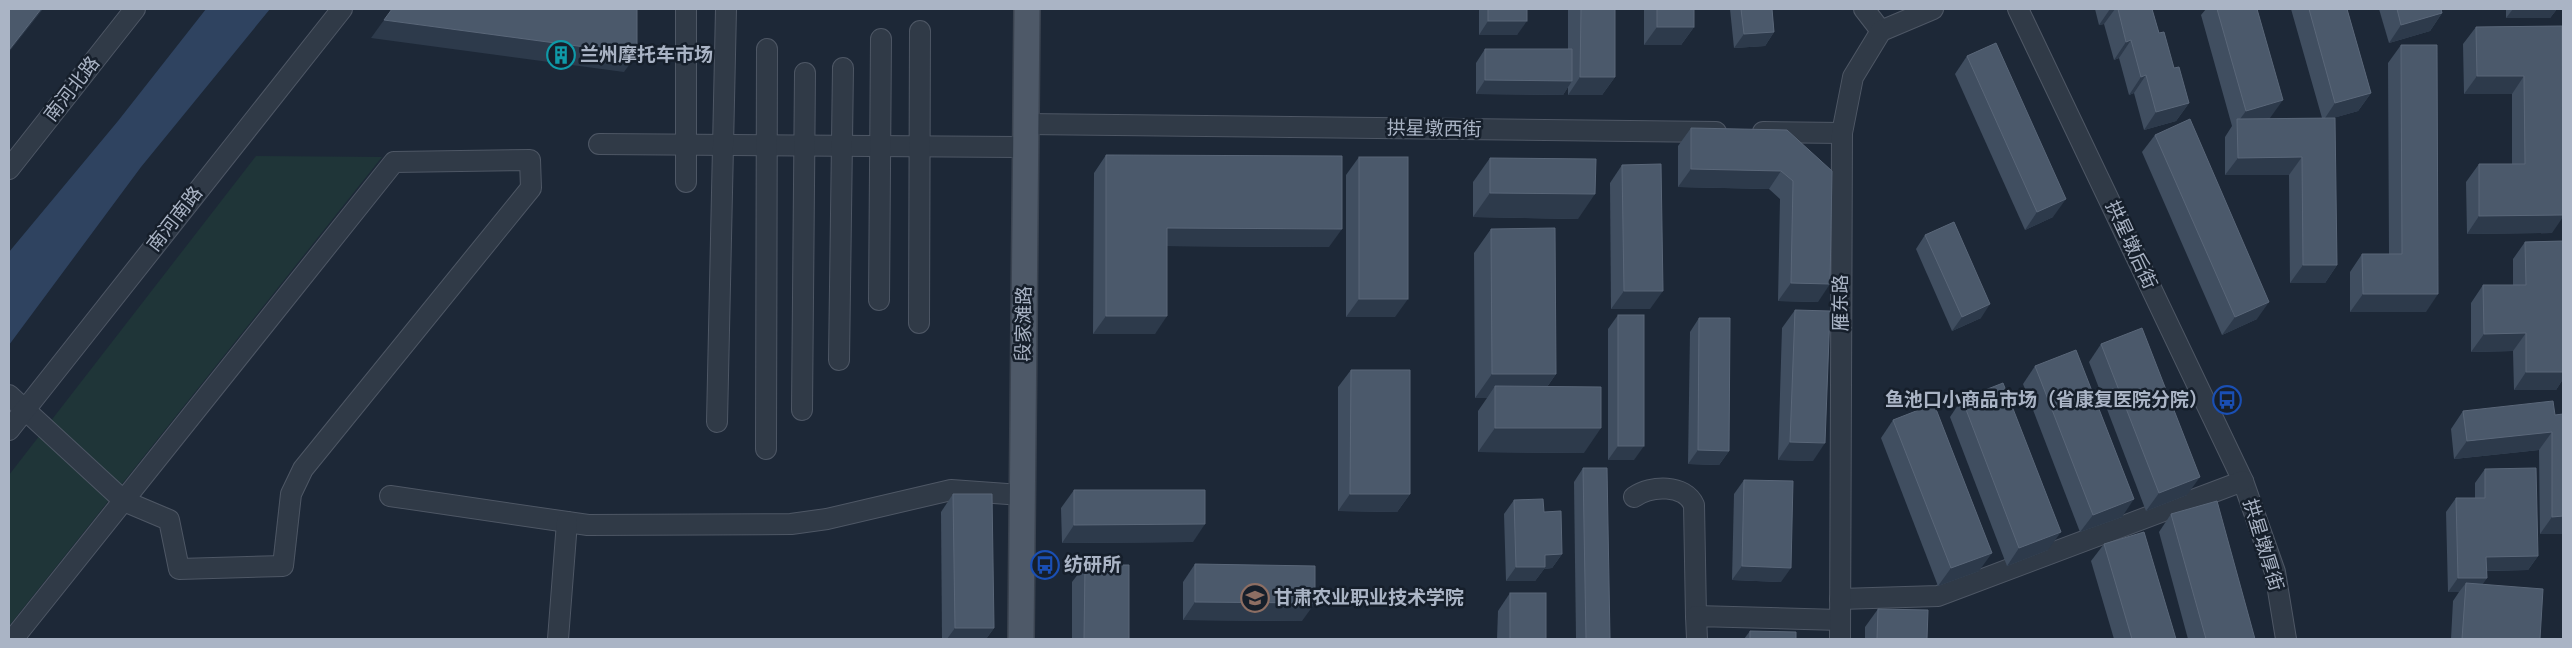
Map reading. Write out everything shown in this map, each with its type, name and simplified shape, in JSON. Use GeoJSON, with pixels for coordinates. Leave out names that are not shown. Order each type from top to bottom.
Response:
{"type":"FeatureCollection","features":[{"type":"Feature","properties":{"kind":"main road","name":"段家滩路"},"geometry":{"type":"LineString","coordinates":[[1021,639],[1027,9]]}},
{"type":"Feature","properties":{"kind":"street","name":"南河北路"},"geometry":{"type":"LineString","coordinates":[[9,169],[135,9]]}},
{"type":"Feature","properties":{"kind":"street","name":"南河南路"},"geometry":{"type":"LineString","coordinates":[[9,430],[342,9]]}},
{"type":"Feature","properties":{"kind":"street"},"geometry":{"type":"LineString","coordinates":[[686,9],[686,182]]}},
{"type":"Feature","properties":{"kind":"street"},"geometry":{"type":"LineString","coordinates":[[717,422],[726,9]]}},
{"type":"Feature","properties":{"kind":"street"},"geometry":{"type":"LineString","coordinates":[[1864,9],[1882,32],[1932,9]]}},
{"type":"Feature","properties":{"kind":"street","name":"拱星墩后街"},"geometry":{"type":"LineString","coordinates":[[2018,9],[2243,481]]}},
{"type":"Feature","properties":{"kind":"street"},"geometry":{"type":"LineString","coordinates":[[919,323],[920,31]]}},
{"type":"Feature","properties":{"kind":"street","name":"雁东路"},"geometry":{"type":"LineString","coordinates":[[1840,630],[1842,133],[1853,77],[1882,32]]}},
{"type":"Feature","properties":{"kind":"street"},"geometry":{"type":"LineString","coordinates":[[878,300],[880,39]]}},
{"type":"Feature","properties":{"kind":"street"},"geometry":{"type":"LineString","coordinates":[[766,449],[767,49]]}},
{"type":"Feature","properties":{"kind":"street"},"geometry":{"type":"LineString","coordinates":[[840,360],[843,68]]}},
{"type":"Feature","properties":{"kind":"street"},"geometry":{"type":"LineString","coordinates":[[802,410],[805,73]]}},
{"type":"Feature","properties":{"kind":"street","name":"拱星墩西街"},"geometry":{"type":"LineString","coordinates":[[599,144],[919,146],[1026,136],[1842,133]]}},
{"type":"Feature","properties":{"kind":"street"},"geometry":{"type":"LineString","coordinates":[[9,395],[124,501],[168,520],[180,569],[283,566],[291,494],[304,469],[531,188],[530,160],[394,162],[124,501],[13,639]]}},
{"type":"Feature","properties":{"kind":"street"},"geometry":{"type":"LineString","coordinates":[[1840,599],[1938,596],[2243,481]]}},
{"type":"Feature","properties":{"kind":"street","name":"拱星墩厚街"},"geometry":{"type":"LineString","coordinates":[[2243,481],[2275,572],[2286,639]]}},
{"type":"Feature","properties":{"kind":"street"},"geometry":{"type":"LineString","coordinates":[[1634,497],[1642,491],[1660,488],[1682,491],[1692,499],[1694,505],[1697,639]]}},
{"type":"Feature","properties":{"kind":"street"},"geometry":{"type":"LineString","coordinates":[[390,496],[588,525],[791,524],[827,519],[951,490],[1022,495]]}},
{"type":"Feature","properties":{"kind":"street"},"geometry":{"type":"LineString","coordinates":[[558,639],[567,522]]}},
{"type":"Feature","properties":{"kind":"street"},"geometry":{"type":"LineString","coordinates":[[1696,616],[1840,630]]}},
{"type":"Feature","properties":{"kind":"green space"},"geometry":{"type":"Polygon","coordinates":[[[256,156],[382,157],[9,626],[9,475],[256,156]]]}},
{"type":"Feature","properties":{"kind":"water"},"geometry":{"type":"Polygon","coordinates":[[[206,9],[270,9],[141,167],[9,345],[9,252],[118,121],[206,9]]]}},
{"type":"Feature","properties":{"kind":"building"},"geometry":{"type":"Polygon","coordinates":[[[9,9],[41,9],[9,50],[9,9]]]}},
{"type":"Feature","properties":{"kind":"building"},"geometry":{"type":"Polygon","coordinates":[[[392,9],[637,9],[637,54],[384,20],[392,9]]]}},
{"type":"Feature","properties":{"kind":"building"},"geometry":{"type":"Polygon","coordinates":[[[1488,9],[1527,9],[1527,21],[1488,21],[1488,9]]]}},
{"type":"Feature","properties":{"kind":"building"},"geometry":{"type":"Polygon","coordinates":[[[1581,9],[1615,9],[1615,77],[1580,77],[1581,9]]]}},
{"type":"Feature","properties":{"kind":"building"},"geometry":{"type":"Polygon","coordinates":[[[1657,9],[1694,9],[1694,27],[1657,27],[1657,9]]]}},
{"type":"Feature","properties":{"kind":"building"},"geometry":{"type":"Polygon","coordinates":[[[1741,9],[1772,9],[1774,32],[1744,34],[1741,9]]]}},
{"type":"Feature","properties":{"kind":"building"},"geometry":{"type":"Polygon","coordinates":[[[2118,9],[2152,9],[2159,33],[2164,32],[2174,68],[2179,67],[2189,103],[2156,112],[2146,75],[2141,77],[2131,40],[2126,42],[2118,9]]]}},
{"type":"Feature","properties":{"kind":"building"},"geometry":{"type":"Polygon","coordinates":[[[2217,9],[2257,9],[2283,100],[2246,111],[2217,9]]]}},
{"type":"Feature","properties":{"kind":"building"},"geometry":{"type":"Polygon","coordinates":[[[2309,9],[2347,9],[2371,93],[2335,103],[2309,9]]]}},
{"type":"Feature","properties":{"kind":"building"},"geometry":{"type":"Polygon","coordinates":[[[2397,9],[2441,9],[2442,13],[2401,25],[2397,9]]]}},
{"type":"Feature","properties":{"kind":"building"},"geometry":{"type":"Polygon","coordinates":[[[2562,26],[2563,215],[2479,216],[2479,164],[2525,164],[2524,76],[2477,76],[2476,27],[2562,26]]]}},
{"type":"Feature","properties":{"kind":"building"},"geometry":{"type":"Polygon","coordinates":[[[1996,43],[2066,199],[2037,212],[1967,56],[1996,43]]]}},
{"type":"Feature","properties":{"kind":"building"},"geometry":{"type":"Polygon","coordinates":[[[2401,45],[2437,45],[2438,294],[2363,294],[2362,254],[2402,254],[2401,45]]]}},
{"type":"Feature","properties":{"kind":"building"},"geometry":{"type":"Polygon","coordinates":[[[1485,49],[1572,49],[1572,81],[1485,80],[1485,49]]]}},
{"type":"Feature","properties":{"kind":"building"},"geometry":{"type":"Polygon","coordinates":[[[2335,118],[2337,265],[2303,265],[2302,157],[2238,158],[2237,119],[2335,118]]]}},
{"type":"Feature","properties":{"kind":"building"},"geometry":{"type":"Polygon","coordinates":[[[2190,119],[2269,302],[2235,317],[2155,135],[2190,119]]]}},
{"type":"Feature","properties":{"kind":"building"},"geometry":{"type":"Polygon","coordinates":[[[1691,128],[1787,130],[1832,171],[1830,284],[1791,283],[1793,181],[1781,171],[1691,169],[1691,128]]]}},
{"type":"Feature","properties":{"kind":"building"},"geometry":{"type":"Polygon","coordinates":[[[1106,155],[1342,156],[1342,229],[1167,228],[1167,316],[1106,316],[1106,155]]]}},
{"type":"Feature","properties":{"kind":"building"},"geometry":{"type":"Polygon","coordinates":[[[1359,157],[1408,157],[1408,299],[1359,299],[1359,157]]]}},
{"type":"Feature","properties":{"kind":"building"},"geometry":{"type":"Polygon","coordinates":[[[1490,158],[1596,159],[1595,194],[1490,193],[1490,158]]]}},
{"type":"Feature","properties":{"kind":"building"},"geometry":{"type":"Polygon","coordinates":[[[1661,164],[1663,291],[1624,291],[1622,165],[1661,164]]]}},
{"type":"Feature","properties":{"kind":"building"},"geometry":{"type":"Polygon","coordinates":[[[1954,222],[1990,304],[1962,317],[1925,235],[1954,222]]]}},
{"type":"Feature","properties":{"kind":"building"},"geometry":{"type":"Polygon","coordinates":[[[1555,228],[1556,374],[1492,374],[1491,229],[1555,228]]]}},
{"type":"Feature","properties":{"kind":"building"},"geometry":{"type":"Polygon","coordinates":[[[2563,241],[2563,372],[2526,372],[2526,333],[2484,334],[2483,285],[2526,285],[2525,242],[2563,241]]]}},
{"type":"Feature","properties":{"kind":"building"},"geometry":{"type":"Polygon","coordinates":[[[1795,310],[1830,311],[1825,443],[1790,442],[1795,310]]]}},
{"type":"Feature","properties":{"kind":"building"},"geometry":{"type":"Polygon","coordinates":[[[1618,315],[1644,315],[1644,446],[1618,446],[1618,315]]]}},
{"type":"Feature","properties":{"kind":"building"},"geometry":{"type":"Polygon","coordinates":[[[1699,318],[1730,318],[1729,451],[1698,450],[1699,318]]]}},
{"type":"Feature","properties":{"kind":"building"},"geometry":{"type":"Polygon","coordinates":[[[2142,328],[2200,477],[2159,493],[2101,344],[2142,328]]]}},
{"type":"Feature","properties":{"kind":"building"},"geometry":{"type":"Polygon","coordinates":[[[2076,350],[2134,499],[2093,515],[2035,366],[2076,350]]]}},
{"type":"Feature","properties":{"kind":"building"},"geometry":{"type":"Polygon","coordinates":[[[1351,370],[1410,370],[1410,494],[1350,494],[1351,370]]]}},
{"type":"Feature","properties":{"kind":"building"},"geometry":{"type":"Polygon","coordinates":[[[2003,383],[2061,532],[2019,548],[1962,399],[2003,383]]]}},
{"type":"Feature","properties":{"kind":"building"},"geometry":{"type":"Polygon","coordinates":[[[1495,386],[1601,387],[1601,428],[1495,428],[1495,386]]]}},
{"type":"Feature","properties":{"kind":"building"},"geometry":{"type":"Polygon","coordinates":[[[2553,401],[2555,415],[2563,414],[2563,516],[2552,517],[2552,432],[2467,441],[2463,411],[2553,401]]]}},
{"type":"Feature","properties":{"kind":"building"},"geometry":{"type":"Polygon","coordinates":[[[1934,404],[1992,553],[1951,568],[1893,420],[1934,404]]]}},
{"type":"Feature","properties":{"kind":"building"},"geometry":{"type":"Polygon","coordinates":[[[1583,468],[1607,468],[1610,639],[1586,639],[1583,468]]]}},
{"type":"Feature","properties":{"kind":"building"},"geometry":{"type":"Polygon","coordinates":[[[2536,468],[2538,556],[2486,557],[2487,578],[2458,578],[2456,498],[2485,498],[2485,469],[2536,468]]]}},
{"type":"Feature","properties":{"kind":"building"},"geometry":{"type":"Polygon","coordinates":[[[1744,480],[1793,481],[1791,568],[1742,566],[1744,480]]]}},
{"type":"Feature","properties":{"kind":"building"},"geometry":{"type":"Polygon","coordinates":[[[1074,490],[1205,490],[1205,524],[1074,525],[1074,490]]]}},
{"type":"Feature","properties":{"kind":"building"},"geometry":{"type":"Polygon","coordinates":[[[953,494],[992,494],[994,628],[955,628],[953,494]]]}},
{"type":"Feature","properties":{"kind":"building"},"geometry":{"type":"Polygon","coordinates":[[[1543,499],[1544,512],[1561,511],[1562,554],[1545,555],[1545,567],[1516,567],[1514,500],[1543,499]]]}},
{"type":"Feature","properties":{"kind":"building"},"geometry":{"type":"Polygon","coordinates":[[[2217,501],[2255,639],[2206,639],[2171,514],[2217,501]]]}},
{"type":"Feature","properties":{"kind":"building"},"geometry":{"type":"Polygon","coordinates":[[[2144,532],[2176,639],[2132,639],[2104,544],[2144,532]]]}},
{"type":"Feature","properties":{"kind":"building"},"geometry":{"type":"Polygon","coordinates":[[[1195,564],[1315,566],[1315,603],[1195,602],[1195,564]]]}},
{"type":"Feature","properties":{"kind":"building"},"geometry":{"type":"Polygon","coordinates":[[[1085,565],[1129,565],[1129,639],[1084,639],[1085,565]]]}},
{"type":"Feature","properties":{"kind":"building"},"geometry":{"type":"Polygon","coordinates":[[[2466,583],[2543,589],[2540,639],[2462,639],[2466,583]]]}},
{"type":"Feature","properties":{"kind":"building"},"geometry":{"type":"Polygon","coordinates":[[[1510,593],[1546,593],[1546,639],[1510,639],[1510,593]]]}},
{"type":"Feature","properties":{"kind":"building"},"geometry":{"type":"Polygon","coordinates":[[[1878,609],[1928,610],[1927,639],[1877,639],[1878,609]]]}},
{"type":"Feature","properties":{"kind":"building"},"geometry":{"type":"Polygon","coordinates":[[[1750,631],[1796,632],[1796,639],[1750,639],[1750,631]]]}},
{"type":"Feature","properties":{"kind":"place","name":"兰州摩托车市场"},"geometry":{"type":"Point","coordinates":[561,55]}},
{"type":"Feature","properties":{"kind":"place","name":"鱼池口小商品市场（省康复医院分院）"},"geometry":{"type":"Point","coordinates":[2227,400]}},
{"type":"Feature","properties":{"kind":"place","name":"纺研所"},"geometry":{"type":"Point","coordinates":[1045,565]}},
{"type":"Feature","properties":{"kind":"place","name":"甘肃农业职业技术学院"},"geometry":{"type":"Point","coordinates":[1255,598]}}]}
